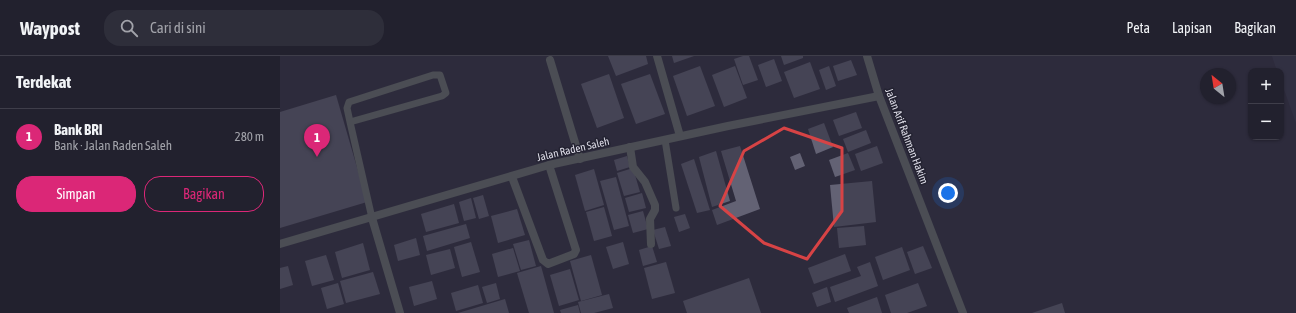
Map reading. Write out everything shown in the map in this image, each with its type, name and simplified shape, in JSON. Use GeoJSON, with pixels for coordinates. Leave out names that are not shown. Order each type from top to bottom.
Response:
{"type":"FeatureCollection","features":[{"type":"Feature","properties":{"kind":"street"},"geometry":{"type":"LineString","coordinates":[[658,56],[680,136]]}},
{"type":"Feature","properties":{"kind":"street","name":"Jalan Arif Rahman Hakim"},"geometry":{"type":"LineString","coordinates":[[868,56],[879,96],[963,313]]}},
{"type":"Feature","properties":{"kind":"street"},"geometry":{"type":"LineString","coordinates":[[550,60],[580,159]]}},
{"type":"Feature","properties":{"kind":"street","name":"Jalan Raden Saleh"},"geometry":{"type":"LineString","coordinates":[[280,244],[549,166],[680,136],[879,96]]}},
{"type":"Feature","properties":{"kind":"street"},"geometry":{"type":"LineString","coordinates":[[630,147],[633,167],[645,182],[655,205],[655,210],[650,219],[651,244]]}},
{"type":"Feature","properties":{"kind":"street"},"geometry":{"type":"LineString","coordinates":[[512,177],[543,260],[548,264],[574,254],[576,250],[549,166]]}},
{"type":"Feature","properties":{"kind":"street"},"geometry":{"type":"LineString","coordinates":[[372,218],[400,313]]}},
{"type":"Feature","properties":{"kind":"lane"},"geometry":{"type":"LineString","coordinates":[[350,122],[442,96],[446,93],[440,75],[433,75],[349,102],[347,108],[350,122],[372,218]]}},
{"type":"Feature","properties":{"kind":"lane"},"geometry":{"type":"LineString","coordinates":[[665,140],[676,208]]}},
{"type":"Feature","properties":{"kind":"highlighted area"},"geometry":{"type":"Polygon","coordinates":[[[784,128],[842,148],[842,211],[807,259],[764,243],[720,206],[744,151],[784,128]]]}},
{"type":"Feature","properties":{"kind":"shaded area"},"geometry":{"type":"Polygon","coordinates":[[[1272,56],[1296,56],[1296,123],[1284,89],[1284,68],[1276,68],[1272,56]]]}},
{"type":"Feature","properties":{"kind":"building"},"geometry":{"type":"Polygon","coordinates":[[[608,56],[646,56],[648,64],[616,76],[608,56]]]}},
{"type":"Feature","properties":{"kind":"building"},"geometry":{"type":"Polygon","coordinates":[[[672,56],[694,56],[674,63],[672,56]]]}},
{"type":"Feature","properties":{"kind":"building"},"geometry":{"type":"Polygon","coordinates":[[[749,56],[758,80],[743,85],[734,59],[749,56]]]}},
{"type":"Feature","properties":{"kind":"building"},"geometry":{"type":"Polygon","coordinates":[[[781,56],[803,56],[803,58],[784,65],[781,56]]]}},
{"type":"Feature","properties":{"kind":"building"},"geometry":{"type":"Polygon","coordinates":[[[774,59],[782,81],[766,87],[758,65],[774,59]]]}},
{"type":"Feature","properties":{"kind":"building"},"geometry":{"type":"Polygon","coordinates":[[[851,60],[857,75],[838,81],[833,66],[851,60]]]}},
{"type":"Feature","properties":{"kind":"building"},"geometry":{"type":"Polygon","coordinates":[[[810,62],[820,89],[794,98],[784,72],[810,62]]]}},
{"type":"Feature","properties":{"kind":"building"},"geometry":{"type":"Polygon","coordinates":[[[700,66],[715,106],[687,116],[673,76],[700,66]]]}},
{"type":"Feature","properties":{"kind":"building"},"geometry":{"type":"Polygon","coordinates":[[[735,66],[747,98],[724,107],[712,75],[735,66]]]}},
{"type":"Feature","properties":{"kind":"building"},"geometry":{"type":"Polygon","coordinates":[[[829,66],[836,86],[826,90],[819,70],[829,66]]]}},
{"type":"Feature","properties":{"kind":"building"},"geometry":{"type":"Polygon","coordinates":[[[609,74],[624,118],[597,128],[581,84],[609,74]]]}},
{"type":"Feature","properties":{"kind":"building"},"geometry":{"type":"Polygon","coordinates":[[[650,74],[665,114],[636,124],[621,84],[650,74]]]}},
{"type":"Feature","properties":{"kind":"building"},"geometry":{"type":"Polygon","coordinates":[[[336,95],[367,202],[280,228],[280,112],[336,95]]]}},
{"type":"Feature","properties":{"kind":"building"},"geometry":{"type":"Polygon","coordinates":[[[856,112],[862,128],[839,136],[833,120],[856,112]]]}},
{"type":"Feature","properties":{"kind":"building"},"geometry":{"type":"Polygon","coordinates":[[[824,123],[833,147],[816,154],[808,129],[824,123]]]}},
{"type":"Feature","properties":{"kind":"building"},"geometry":{"type":"Polygon","coordinates":[[[866,130],[871,143],[848,152],[843,139],[866,130]]]}},
{"type":"Feature","properties":{"kind":"building"},"geometry":{"type":"Polygon","coordinates":[[[740,146],[760,209],[717,225],[712,210],[736,201],[721,151],[740,146]]]}},
{"type":"Feature","properties":{"kind":"building"},"geometry":{"type":"Polygon","coordinates":[[[877,146],[883,163],[861,171],[855,154],[877,146]]]}},
{"type":"Feature","properties":{"kind":"building"},"geometry":{"type":"Polygon","coordinates":[[[716,151],[730,201],[712,207],[699,157],[716,151]]]}},
{"type":"Feature","properties":{"kind":"building"},"geometry":{"type":"Polygon","coordinates":[[[800,153],[805,166],[795,170],[790,157],[800,153]]]}},
{"type":"Feature","properties":{"kind":"building"},"geometry":{"type":"Polygon","coordinates":[[[848,153],[855,170],[835,177],[829,160],[848,153]]]}},
{"type":"Feature","properties":{"kind":"building"},"geometry":{"type":"Polygon","coordinates":[[[627,156],[630,167],[617,171],[614,160],[627,156]]]}},
{"type":"Feature","properties":{"kind":"building"},"geometry":{"type":"Polygon","coordinates":[[[694,159],[710,210],[697,213],[681,164],[694,159]]]}},
{"type":"Feature","properties":{"kind":"building"},"geometry":{"type":"Polygon","coordinates":[[[633,168],[640,192],[624,196],[617,173],[633,168]]]}},
{"type":"Feature","properties":{"kind":"building"},"geometry":{"type":"Polygon","coordinates":[[[594,169],[604,205],[585,211],[575,175],[594,169]]]}},
{"type":"Feature","properties":{"kind":"building"},"geometry":{"type":"Polygon","coordinates":[[[616,177],[629,226],[614,230],[600,181],[616,177]]]}},
{"type":"Feature","properties":{"kind":"building"},"geometry":{"type":"Polygon","coordinates":[[[872,181],[876,222],[834,227],[830,185],[872,181]]]}},
{"type":"Feature","properties":{"kind":"building"},"geometry":{"type":"Polygon","coordinates":[[[642,193],[646,208],[629,212],[625,198],[642,193]]]}},
{"type":"Feature","properties":{"kind":"building"},"geometry":{"type":"Polygon","coordinates":[[[483,195],[489,216],[479,219],[473,198],[483,195]]]}},
{"type":"Feature","properties":{"kind":"building"},"geometry":{"type":"Polygon","coordinates":[[[471,198],[476,218],[464,221],[459,202],[471,198]]]}},
{"type":"Feature","properties":{"kind":"building"},"geometry":{"type":"Polygon","coordinates":[[[454,204],[459,223],[426,232],[421,214],[454,204]]]}},
{"type":"Feature","properties":{"kind":"building"},"geometry":{"type":"Polygon","coordinates":[[[604,207],[612,236],[594,241],[586,212],[604,207]]]}},
{"type":"Feature","properties":{"kind":"building"},"geometry":{"type":"Polygon","coordinates":[[[517,209],[525,235],[498,243],[491,216],[517,209]]]}},
{"type":"Feature","properties":{"kind":"building"},"geometry":{"type":"Polygon","coordinates":[[[643,211],[648,229],[633,233],[628,215],[643,211]]]}},
{"type":"Feature","properties":{"kind":"building"},"geometry":{"type":"Polygon","coordinates":[[[685,214],[690,228],[679,232],[674,217],[685,214]]]}},
{"type":"Feature","properties":{"kind":"building"},"geometry":{"type":"Polygon","coordinates":[[[466,224],[470,238],[427,251],[423,236],[466,224]]]}},
{"type":"Feature","properties":{"kind":"building"},"geometry":{"type":"Polygon","coordinates":[[[864,226],[866,245],[839,248],[837,228],[864,226]]]}},
{"type":"Feature","properties":{"kind":"building"},"geometry":{"type":"Polygon","coordinates":[[[665,227],[671,246],[659,249],[653,230],[665,227]]]}},
{"type":"Feature","properties":{"kind":"building"},"geometry":{"type":"Polygon","coordinates":[[[416,238],[420,255],[398,261],[394,245],[416,238]]]}},
{"type":"Feature","properties":{"kind":"building"},"geometry":{"type":"Polygon","coordinates":[[[529,240],[536,266],[521,270],[513,244],[529,240]]]}},
{"type":"Feature","properties":{"kind":"building"},"geometry":{"type":"Polygon","coordinates":[[[471,242],[480,272],[462,277],[454,247],[471,242]]]}},
{"type":"Feature","properties":{"kind":"building"},"geometry":{"type":"Polygon","coordinates":[[[623,242],[629,264],[613,269],[606,247],[623,242]]]}},
{"type":"Feature","properties":{"kind":"building"},"geometry":{"type":"Polygon","coordinates":[[[363,243],[370,270],[342,278],[335,252],[363,243]]]}},
{"type":"Feature","properties":{"kind":"building"},"geometry":{"type":"Polygon","coordinates":[[[652,246],[657,262],[643,266],[639,250],[652,246]]]}},
{"type":"Feature","properties":{"kind":"building"},"geometry":{"type":"Polygon","coordinates":[[[923,246],[932,268],[915,274],[907,252],[923,246]]]}},
{"type":"Feature","properties":{"kind":"building"},"geometry":{"type":"Polygon","coordinates":[[[902,247],[910,270],[883,280],[875,257],[902,247]]]}},
{"type":"Feature","properties":{"kind":"building"},"geometry":{"type":"Polygon","coordinates":[[[513,248],[520,271],[498,277],[492,254],[513,248]]]}},
{"type":"Feature","properties":{"kind":"building"},"geometry":{"type":"Polygon","coordinates":[[[450,249],[455,268],[431,275],[426,255],[450,249]]]}},
{"type":"Feature","properties":{"kind":"building"},"geometry":{"type":"Polygon","coordinates":[[[845,254],[851,271],[814,284],[808,268],[845,254]]]}},
{"type":"Feature","properties":{"kind":"building"},"geometry":{"type":"Polygon","coordinates":[[[326,255],[334,280],[312,286],[305,261],[326,255]]]}},
{"type":"Feature","properties":{"kind":"building"},"geometry":{"type":"Polygon","coordinates":[[[591,255],[602,295],[581,301],[570,261],[591,255]]]}},
{"type":"Feature","properties":{"kind":"building"},"geometry":{"type":"Polygon","coordinates":[[[666,262],[675,293],[652,299],[644,268],[666,262]]]}},
{"type":"Feature","properties":{"kind":"building"},"geometry":{"type":"Polygon","coordinates":[[[870,262],[878,286],[835,302],[830,287],[861,276],[857,267],[870,262]]]}},
{"type":"Feature","properties":{"kind":"building"},"geometry":{"type":"Polygon","coordinates":[[[288,266],[293,285],[280,289],[280,268],[288,266]]]}},
{"type":"Feature","properties":{"kind":"building"},"geometry":{"type":"Polygon","coordinates":[[[541,266],[554,313],[529,313],[517,273],[541,266]]]}},
{"type":"Feature","properties":{"kind":"building"},"geometry":{"type":"Polygon","coordinates":[[[570,269],[579,300],[559,306],[550,275],[570,269]]]}},
{"type":"Feature","properties":{"kind":"building"},"geometry":{"type":"Polygon","coordinates":[[[373,272],[380,294],[346,303],[340,281],[373,272]]]}},
{"type":"Feature","properties":{"kind":"building"},"geometry":{"type":"Polygon","coordinates":[[[749,278],[761,313],[687,313],[683,301],[749,278]]]}},
{"type":"Feature","properties":{"kind":"building"},"geometry":{"type":"Polygon","coordinates":[[[432,281],[437,299],[414,306],[409,287],[432,281]]]}},
{"type":"Feature","properties":{"kind":"building"},"geometry":{"type":"Polygon","coordinates":[[[338,283],[344,304],[327,309],[321,288],[338,283]]]}},
{"type":"Feature","properties":{"kind":"building"},"geometry":{"type":"Polygon","coordinates":[[[496,283],[500,299],[487,303],[482,287],[496,283]]]}},
{"type":"Feature","properties":{"kind":"building"},"geometry":{"type":"Polygon","coordinates":[[[918,283],[927,306],[907,313],[891,313],[885,295],[918,283]]]}},
{"type":"Feature","properties":{"kind":"building"},"geometry":{"type":"Polygon","coordinates":[[[478,285],[483,303],[456,311],[451,293],[478,285]]]}},
{"type":"Feature","properties":{"kind":"building"},"geometry":{"type":"Polygon","coordinates":[[[827,287],[831,302],[817,307],[812,293],[827,287]]]}},
{"type":"Feature","properties":{"kind":"building"},"geometry":{"type":"Polygon","coordinates":[[[609,294],[613,308],[594,313],[581,313],[578,302],[609,294]]]}},
{"type":"Feature","properties":{"kind":"building"},"geometry":{"type":"Polygon","coordinates":[[[877,297],[882,313],[849,313],[847,308],[877,297]]]}},
{"type":"Feature","properties":{"kind":"building"},"geometry":{"type":"Polygon","coordinates":[[[505,299],[509,313],[458,313],[505,299]]]}},
{"type":"Feature","properties":{"kind":"building"},"geometry":{"type":"Polygon","coordinates":[[[1062,303],[1065,313],[1032,313],[1062,303]]]}},
{"type":"Feature","properties":{"kind":"building"},"geometry":{"type":"Polygon","coordinates":[[[578,305],[580,313],[561,313],[560,310],[578,305]]]}},
{"type":"Feature","properties":{"kind":"place","name":"Bank BRI"},"geometry":{"type":"Point","coordinates":[317,157]}}]}
